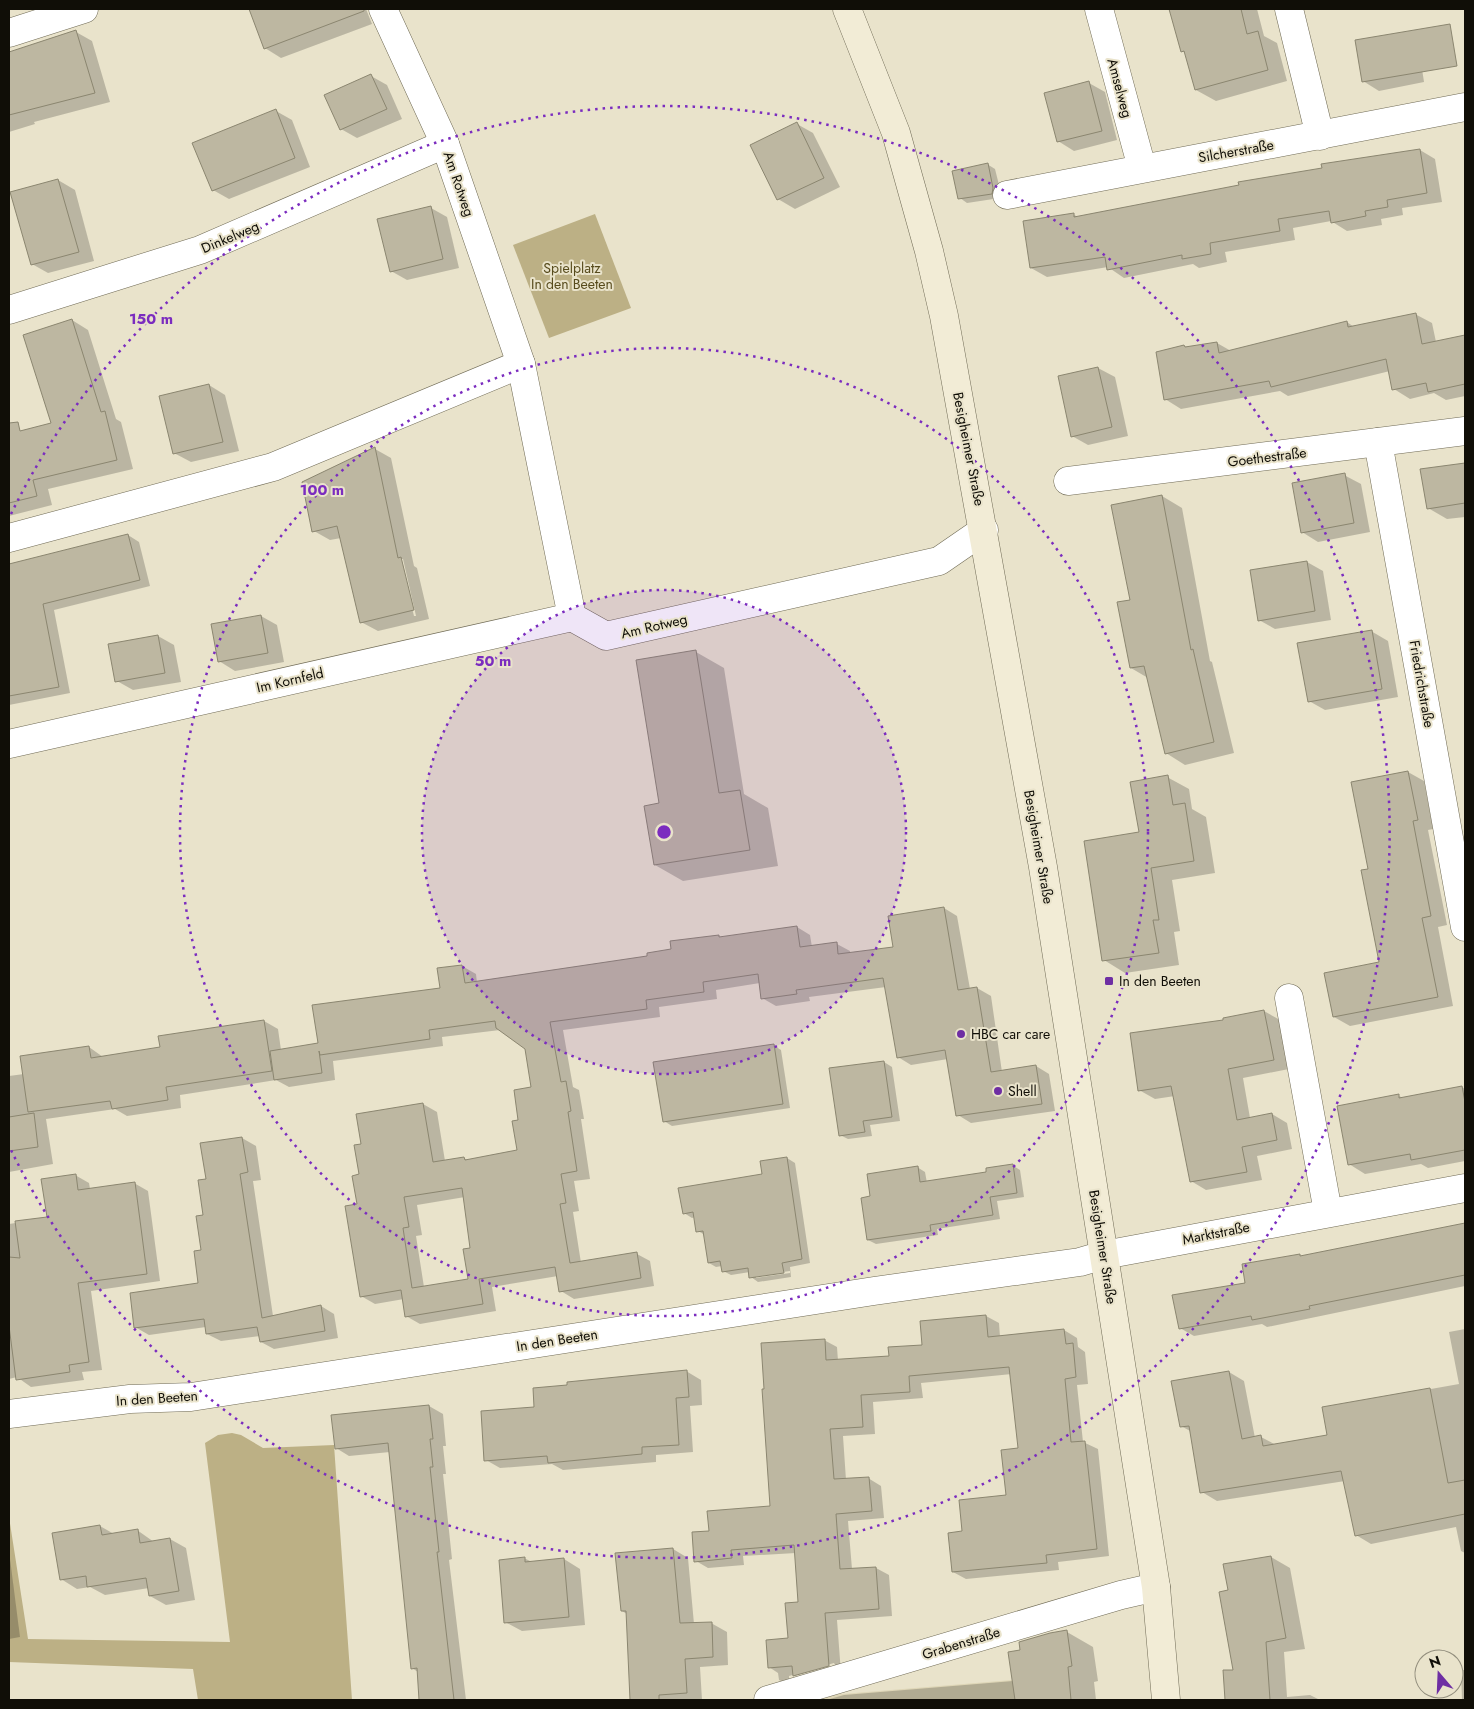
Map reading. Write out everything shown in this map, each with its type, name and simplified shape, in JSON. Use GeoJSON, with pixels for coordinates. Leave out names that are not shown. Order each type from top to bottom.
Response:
{"type":"FeatureCollection","features":[{"type":"Feature","properties":{"kind":"main road","name":"Besigheimer Straße"},"geometry":{"type":"LineString","coordinates":[[847,9],[896,133],[929,251],[944,316],[984,530],[1042,867],[1156,1587],[1166,1700]]}},
{"type":"Feature","properties":{"kind":"street"},"geometry":{"type":"LineString","coordinates":[[9,33],[84,9]]}},
{"type":"Feature","properties":{"kind":"street","name":"Am Rotweg"},"geometry":{"type":"LineString","coordinates":[[383,9],[445,144],[521,364],[572,617],[606,636],[939,561],[984,530]]}},
{"type":"Feature","properties":{"kind":"street","name":"Amselweg"},"geometry":{"type":"LineString","coordinates":[[1099,9],[1142,168]]}},
{"type":"Feature","properties":{"kind":"street"},"geometry":{"type":"LineString","coordinates":[[1289,9],[1320,136]]}},
{"type":"Feature","properties":{"kind":"street","name":"Silcherstraße"},"geometry":{"type":"LineString","coordinates":[[1007,194],[1465,107]]}},
{"type":"Feature","properties":{"kind":"street","name":"Dinkelweg"},"geometry":{"type":"LineString","coordinates":[[9,310],[200,250],[445,144]]}},
{"type":"Feature","properties":{"kind":"street"},"geometry":{"type":"LineString","coordinates":[[9,538],[273,467],[521,364]]}},
{"type":"Feature","properties":{"kind":"street","name":"Goethestraße"},"geometry":{"type":"LineString","coordinates":[[1068,481],[1465,431]]}},
{"type":"Feature","properties":{"kind":"street","name":"Friedrichstraße"},"geometry":{"type":"LineString","coordinates":[[1378,442],[1465,927]]}},
{"type":"Feature","properties":{"kind":"street","name":"Im Kornfeld"},"geometry":{"type":"LineString","coordinates":[[9,744],[572,617]]}},
{"type":"Feature","properties":{"kind":"street"},"geometry":{"type":"LineString","coordinates":[[1289,998],[1328,1212]]}},
{"type":"Feature","properties":{"kind":"street","name":"Marktstraße"},"geometry":{"type":"LineString","coordinates":[[1104,1255],[1465,1188]]}},
{"type":"Feature","properties":{"kind":"street","name":"In den Beeten"},"geometry":{"type":"LineString","coordinates":[[9,1414],[130,1399],[191,1397],[874,1291],[1080,1262],[1104,1255]]}},
{"type":"Feature","properties":{"kind":"street","name":"Grabenstraße"},"geometry":{"type":"LineString","coordinates":[[768,1700],[1121,1594],[1156,1587]]}},
{"type":"Feature","properties":{"kind":"shaded area"},"geometry":{"type":"Polygon","coordinates":[[[1035,1678],[1038,1700],[794,1700],[794,1698],[1035,1678]]]}},
{"type":"Feature","properties":{"kind":"green space","name":"Spielplatz In den Beeten"},"geometry":{"type":"Polygon","coordinates":[[[595,214],[631,308],[549,338],[513,245],[595,214]]]}},
{"type":"Feature","properties":{"kind":"green space"},"geometry":{"type":"Polygon","coordinates":[[[232,1433],[241,1435],[263,1448],[334,1445],[352,1700],[198,1700],[193,1669],[9,1662],[9,1517],[28,1639],[230,1642],[205,1443],[218,1435],[232,1433]]]}},
{"type":"Feature","properties":{"kind":"building"},"geometry":{"type":"Polygon","coordinates":[[[249,9],[364,9],[364,11],[264,49],[249,9]]]}},
{"type":"Feature","properties":{"kind":"building"},"geometry":{"type":"Polygon","coordinates":[[[1169,9],[1241,9],[1247,34],[1258,31],[1268,70],[1195,90],[1184,51],[1181,52],[1169,9]]]}},
{"type":"Feature","properties":{"kind":"building"},"geometry":{"type":"Polygon","coordinates":[[[1450,24],[1457,66],[1362,82],[1355,40],[1450,24]]]}},
{"type":"Feature","properties":{"kind":"building"},"geometry":{"type":"Polygon","coordinates":[[[76,30],[95,93],[9,115],[9,52],[76,30]]]}},
{"type":"Feature","properties":{"kind":"building"},"geometry":{"type":"Polygon","coordinates":[[[371,74],[387,109],[340,130],[324,95],[371,74]]]}},
{"type":"Feature","properties":{"kind":"building"},"geometry":{"type":"Polygon","coordinates":[[[1089,81],[1102,131],[1057,142],[1044,93],[1089,81]]]}},
{"type":"Feature","properties":{"kind":"building"},"geometry":{"type":"Polygon","coordinates":[[[276,109],[295,158],[212,191],[192,143],[276,109]]]}},
{"type":"Feature","properties":{"kind":"building"},"geometry":{"type":"Polygon","coordinates":[[[797,122],[824,178],[777,200],[750,145],[797,122]]]}},
{"type":"Feature","properties":{"kind":"building"},"geometry":{"type":"Polygon","coordinates":[[[1420,149],[1427,193],[1387,200],[1388,207],[1365,211],[1366,216],[1331,223],[1329,211],[1278,219],[1280,231],[1210,243],[1211,254],[1182,259],[1182,255],[1107,270],[1105,257],[1030,268],[1023,221],[1074,213],[1074,217],[1239,185],[1238,182],[1322,168],[1321,164],[1420,149]]]}},
{"type":"Feature","properties":{"kind":"building"},"geometry":{"type":"Polygon","coordinates":[[[988,163],[993,188],[992,194],[958,199],[952,171],[988,163]]]}},
{"type":"Feature","properties":{"kind":"building"},"geometry":{"type":"Polygon","coordinates":[[[58,179],[79,252],[31,265],[10,192],[58,179]]]}},
{"type":"Feature","properties":{"kind":"building"},"geometry":{"type":"Polygon","coordinates":[[[431,206],[443,259],[390,272],[377,219],[431,206]]]}},
{"type":"Feature","properties":{"kind":"building"},"geometry":{"type":"Polygon","coordinates":[[[1416,313],[1422,344],[1465,335],[1465,384],[1428,392],[1426,383],[1392,390],[1386,359],[1271,387],[1269,381],[1164,400],[1156,352],[1184,345],[1185,347],[1217,342],[1219,353],[1347,321],[1348,327],[1416,313]]]}},
{"type":"Feature","properties":{"kind":"building"},"geometry":{"type":"Polygon","coordinates":[[[72,319],[101,412],[105,411],[117,460],[33,480],[37,496],[9,503],[9,423],[18,422],[20,431],[51,423],[23,335],[72,319]]]}},
{"type":"Feature","properties":{"kind":"building"},"geometry":{"type":"Polygon","coordinates":[[[1098,367],[1112,427],[1071,437],[1058,376],[1098,367]]]}},
{"type":"Feature","properties":{"kind":"building"},"geometry":{"type":"Polygon","coordinates":[[[209,384],[223,442],[173,454],[159,396],[209,384]]]}},
{"type":"Feature","properties":{"kind":"building"},"geometry":{"type":"Polygon","coordinates":[[[375,447],[398,558],[401,557],[414,610],[360,623],[337,526],[312,532],[302,482],[375,447]]]}},
{"type":"Feature","properties":{"kind":"building"},"geometry":{"type":"Polygon","coordinates":[[[1465,463],[1465,503],[1427,509],[1420,469],[1465,463]]]}},
{"type":"Feature","properties":{"kind":"building"},"geometry":{"type":"Polygon","coordinates":[[[1345,473],[1354,523],[1301,533],[1292,483],[1345,473]]]}},
{"type":"Feature","properties":{"kind":"building"},"geometry":{"type":"Polygon","coordinates":[[[1162,495],[1191,650],[1193,649],[1214,742],[1165,754],[1144,666],[1130,668],[1117,602],[1130,600],[1111,505],[1162,495]]]}},
{"type":"Feature","properties":{"kind":"building"},"geometry":{"type":"Polygon","coordinates":[[[128,534],[140,580],[43,604],[59,687],[9,696],[9,564],[128,534]]]}},
{"type":"Feature","properties":{"kind":"building"},"geometry":{"type":"Polygon","coordinates":[[[1307,561],[1315,611],[1258,621],[1250,570],[1307,561]]]}},
{"type":"Feature","properties":{"kind":"building"},"geometry":{"type":"Polygon","coordinates":[[[261,615],[268,653],[218,662],[211,624],[261,615]]]}},
{"type":"Feature","properties":{"kind":"building"},"geometry":{"type":"Polygon","coordinates":[[[1372,630],[1382,689],[1308,702],[1297,643],[1372,630]]]}},
{"type":"Feature","properties":{"kind":"building"},"geometry":{"type":"Polygon","coordinates":[[[158,635],[165,673],[115,682],[108,644],[158,635]]]}},
{"type":"Feature","properties":{"kind":"building"},"geometry":{"type":"Polygon","coordinates":[[[696,650],[719,793],[740,790],[750,850],[654,865],[644,806],[659,803],[636,660],[696,650]]]}},
{"type":"Feature","properties":{"kind":"building"},"geometry":{"type":"Polygon","coordinates":[[[1408,771],[1418,820],[1413,821],[1431,916],[1422,918],[1438,997],[1333,1017],[1324,973],[1379,962],[1361,870],[1368,869],[1351,782],[1408,771]]]}},
{"type":"Feature","properties":{"kind":"building"},"geometry":{"type":"Polygon","coordinates":[[[1168,775],[1173,805],[1185,803],[1194,861],[1151,868],[1159,920],[1153,920],[1159,953],[1102,961],[1084,841],[1139,832],[1130,782],[1168,775]]]}},
{"type":"Feature","properties":{"kind":"building"},"geometry":{"type":"Polygon","coordinates":[[[944,907],[958,990],[977,987],[991,1072],[1036,1065],[1042,1104],[956,1116],[945,1050],[897,1058],[883,978],[796,990],[797,994],[761,999],[758,974],[703,982],[704,992],[646,1000],[647,1009],[550,1022],[561,1082],[566,1081],[571,1111],[568,1112],[577,1171],[561,1174],[566,1203],[560,1204],[570,1263],[637,1252],[641,1278],[559,1292],[555,1267],[479,1279],[483,1304],[405,1317],[401,1290],[360,1297],[345,1206],[357,1204],[352,1176],[359,1174],[354,1145],[361,1144],[356,1114],[423,1103],[433,1162],[464,1157],[465,1160],[517,1150],[512,1121],[518,1120],[514,1090],[531,1087],[525,1049],[496,1028],[495,1021],[429,1030],[430,1039],[320,1055],[319,1051],[322,1073],[274,1080],[270,1051],[318,1043],[312,1005],[440,988],[437,968],[462,965],[465,983],[647,956],[647,953],[671,949],[670,941],[719,935],[719,937],[797,926],[800,947],[837,942],[838,954],[893,947],[888,916],[944,907]],[[462,1188],[404,1197],[409,1227],[403,1228],[412,1288],[468,1279],[463,1249],[470,1248],[462,1188]]]}},
{"type":"Feature","properties":{"kind":"building"},"geometry":{"type":"Polygon","coordinates":[[[1264,1010],[1274,1060],[1228,1069],[1237,1120],[1272,1113],[1277,1140],[1242,1147],[1247,1172],[1190,1182],[1171,1086],[1138,1091],[1130,1033],[1223,1020],[1223,1018],[1264,1010]]]}},
{"type":"Feature","properties":{"kind":"building"},"geometry":{"type":"Polygon","coordinates":[[[264,1020],[272,1071],[166,1087],[168,1100],[112,1109],[110,1101],[28,1112],[20,1056],[89,1046],[91,1058],[160,1047],[158,1036],[264,1020]]]}},
{"type":"Feature","properties":{"kind":"building"},"geometry":{"type":"Polygon","coordinates":[[[774,1044],[783,1104],[663,1122],[653,1062],[774,1044]]]}},
{"type":"Feature","properties":{"kind":"building"},"geometry":{"type":"Polygon","coordinates":[[[884,1061],[892,1117],[863,1121],[865,1132],[839,1136],[829,1068],[884,1061]]]}},
{"type":"Feature","properties":{"kind":"building"},"geometry":{"type":"Polygon","coordinates":[[[1462,1086],[1465,1102],[1465,1150],[1411,1160],[1410,1154],[1348,1165],[1337,1106],[1399,1094],[1399,1098],[1462,1086]]]}},
{"type":"Feature","properties":{"kind":"building"},"geometry":{"type":"Polygon","coordinates":[[[34,1113],[38,1147],[9,1151],[9,1117],[34,1113]]]}},
{"type":"Feature","properties":{"kind":"building"},"geometry":{"type":"Polygon","coordinates":[[[242,1137],[248,1172],[240,1174],[262,1318],[321,1305],[325,1331],[260,1342],[257,1327],[206,1334],[204,1319],[134,1328],[130,1293],[198,1283],[194,1251],[201,1250],[196,1216],[203,1215],[198,1180],[206,1179],[200,1143],[242,1137]]]}},
{"type":"Feature","properties":{"kind":"building"},"geometry":{"type":"Polygon","coordinates":[[[787,1157],[802,1259],[782,1263],[784,1273],[749,1278],[748,1268],[722,1272],[720,1261],[708,1263],[703,1231],[696,1232],[693,1212],[683,1214],[678,1188],[762,1174],[760,1161],[787,1157]]]}},
{"type":"Feature","properties":{"kind":"building"},"geometry":{"type":"Polygon","coordinates":[[[1013,1164],[1017,1193],[990,1197],[993,1215],[930,1225],[931,1231],[867,1240],[861,1198],[870,1196],[867,1174],[918,1166],[920,1182],[986,1172],[986,1168],[1013,1164]]]}},
{"type":"Feature","properties":{"kind":"building"},"geometry":{"type":"Polygon","coordinates":[[[76,1174],[78,1190],[135,1182],[147,1274],[78,1283],[89,1362],[69,1365],[70,1372],[16,1380],[9,1326],[9,1257],[20,1258],[15,1221],[47,1217],[41,1179],[76,1174]]]}},
{"type":"Feature","properties":{"kind":"building"},"geometry":{"type":"Polygon","coordinates":[[[1465,1223],[1465,1275],[1309,1306],[1310,1309],[1252,1320],[1251,1316],[1179,1329],[1172,1295],[1245,1283],[1242,1264],[1300,1254],[1300,1256],[1465,1223]]]}},
{"type":"Feature","properties":{"kind":"building"},"geometry":{"type":"Polygon","coordinates":[[[986,1315],[988,1337],[1064,1329],[1066,1344],[1073,1343],[1076,1377],[1065,1379],[1071,1442],[1085,1441],[1097,1549],[1046,1555],[1047,1563],[952,1572],[948,1533],[962,1531],[959,1500],[1006,1495],[1001,1450],[1018,1448],[1009,1367],[909,1376],[910,1392],[861,1395],[863,1427],[830,1429],[834,1479],[869,1477],[872,1511],[836,1514],[840,1569],[876,1567],[879,1609],[825,1613],[829,1666],[793,1676],[792,1666],[768,1668],[766,1640],[788,1638],[785,1603],[798,1602],[794,1545],[731,1550],[732,1558],[694,1562],[692,1532],[709,1531],[707,1511],[770,1506],[762,1389],[764,1389],[761,1343],[825,1339],[826,1360],[889,1356],[888,1347],[922,1345],[920,1321],[986,1315]]]}},
{"type":"Feature","properties":{"kind":"building"},"geometry":{"type":"Polygon","coordinates":[[[687,1370],[689,1397],[676,1398],[679,1445],[642,1447],[642,1454],[548,1463],[547,1456],[484,1461],[481,1411],[534,1407],[533,1388],[567,1385],[567,1382],[687,1370]]]}},
{"type":"Feature","properties":{"kind":"building"},"geometry":{"type":"Polygon","coordinates":[[[1229,1371],[1242,1439],[1261,1435],[1263,1446],[1327,1435],[1322,1407],[1430,1388],[1448,1483],[1465,1480],[1465,1514],[1355,1536],[1341,1471],[1200,1493],[1189,1426],[1180,1427],[1171,1381],[1229,1371]]]}},
{"type":"Feature","properties":{"kind":"building"},"geometry":{"type":"Polygon","coordinates":[[[429,1405],[433,1439],[430,1439],[433,1467],[430,1467],[439,1552],[437,1552],[454,1700],[419,1700],[417,1668],[411,1669],[388,1443],[335,1449],[331,1415],[429,1405]]]}},
{"type":"Feature","properties":{"kind":"building"},"geometry":{"type":"Polygon","coordinates":[[[100,1525],[102,1535],[138,1529],[140,1543],[170,1538],[179,1591],[149,1596],[146,1578],[87,1587],[86,1576],[60,1580],[52,1533],[100,1525]]]}},
{"type":"Feature","properties":{"kind":"building"},"geometry":{"type":"Polygon","coordinates":[[[673,1548],[680,1623],[712,1622],[713,1657],[685,1659],[687,1693],[659,1695],[659,1700],[630,1700],[626,1611],[621,1611],[615,1553],[673,1548]]]}},
{"type":"Feature","properties":{"kind":"building"},"geometry":{"type":"Polygon","coordinates":[[[1271,1556],[1286,1638],[1266,1642],[1270,1700],[1225,1700],[1223,1670],[1233,1670],[1219,1592],[1228,1590],[1223,1564],[1271,1556]]]}},
{"type":"Feature","properties":{"kind":"building"},"geometry":{"type":"Polygon","coordinates":[[[525,1557],[525,1562],[564,1558],[569,1617],[504,1623],[499,1560],[525,1557]]]}},
{"type":"Feature","properties":{"kind":"building"},"geometry":{"type":"Polygon","coordinates":[[[1067,1630],[1072,1666],[1068,1667],[1071,1700],[1015,1700],[1008,1652],[1020,1650],[1019,1642],[1067,1630]]]}},
{"type":"Feature","properties":{"kind":"place","name":"In den Beeten"},"geometry":{"type":"Point","coordinates":[1109,981]}},
{"type":"Feature","properties":{"kind":"place","name":"HBC car care"},"geometry":{"type":"Point","coordinates":[961,1034]}},
{"type":"Feature","properties":{"kind":"place","name":"Shell"},"geometry":{"type":"Point","coordinates":[998,1091]}}]}
